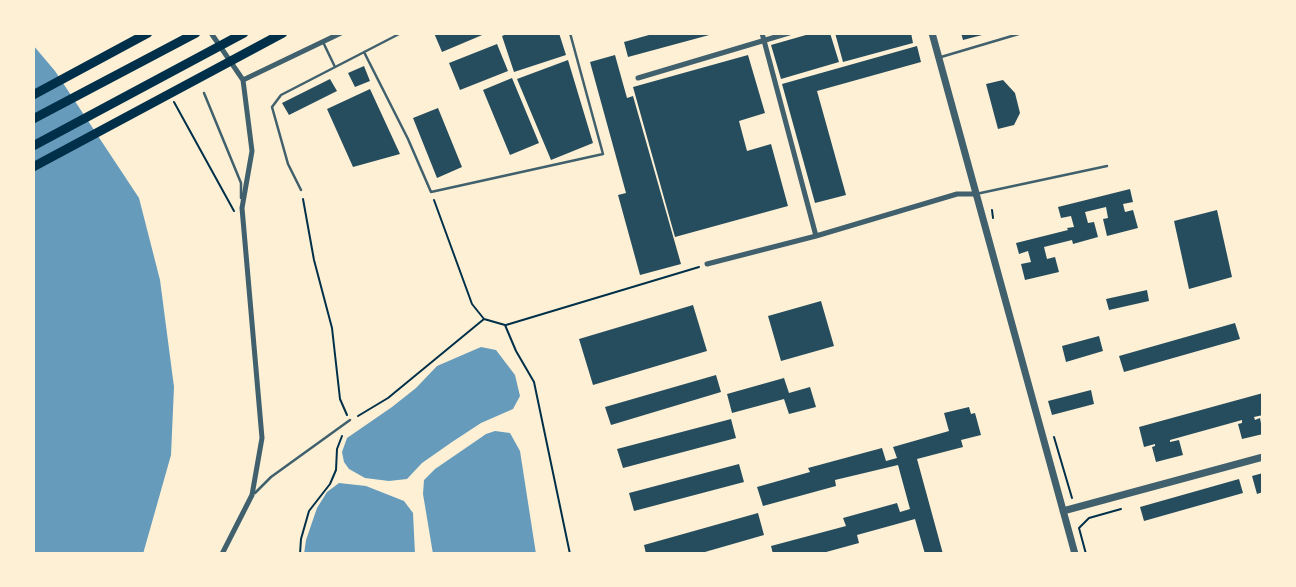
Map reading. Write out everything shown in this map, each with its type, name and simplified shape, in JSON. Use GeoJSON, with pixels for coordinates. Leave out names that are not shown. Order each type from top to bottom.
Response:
{"type":"FeatureCollection","features":[{"type":"Feature","properties":{"kind":"main road"},"geometry":{"type":"LineString","coordinates":[[33,95],[148,33]]}},
{"type":"Feature","properties":{"kind":"main road"},"geometry":{"type":"LineString","coordinates":[[33,119],[196,33]]}},
{"type":"Feature","properties":{"kind":"main road"},"geometry":{"type":"LineString","coordinates":[[33,146],[244,33]]}},
{"type":"Feature","properties":{"kind":"main road"},"geometry":{"type":"LineString","coordinates":[[33,167],[283,33]]}},
{"type":"Feature","properties":{"kind":"street"},"geometry":{"type":"LineString","coordinates":[[211,33],[243,80],[252,150],[242,208],[262,438],[252,495],[222,554]]}},
{"type":"Feature","properties":{"kind":"street"},"geometry":{"type":"LineString","coordinates":[[243,80],[341,33]]}},
{"type":"Feature","properties":{"kind":"street"},"geometry":{"type":"LineString","coordinates":[[762,33],[816,236]]}},
{"type":"Feature","properties":{"kind":"street"},"geometry":{"type":"LineString","coordinates":[[638,78],[789,33]]}},
{"type":"Feature","properties":{"kind":"street"},"geometry":{"type":"LineString","coordinates":[[932,33],[1075,554]]}},
{"type":"Feature","properties":{"kind":"street"},"geometry":{"type":"LineString","coordinates":[[707,264],[816,236],[957,194],[976,194]]}},
{"type":"Feature","properties":{"kind":"street"},"geometry":{"type":"LineString","coordinates":[[1063,511],[1263,457]]}},
{"type":"Feature","properties":{"kind":"lane"},"geometry":{"type":"LineString","coordinates":[[301,190],[288,164],[272,107],[281,95],[401,33]]}},
{"type":"Feature","properties":{"kind":"lane"},"geometry":{"type":"LineString","coordinates":[[364,52],[408,139],[431,192],[603,154],[570,33]]}},
{"type":"Feature","properties":{"kind":"lane"},"geometry":{"type":"LineString","coordinates":[[939,58],[1022,33]]}},
{"type":"Feature","properties":{"kind":"lane"},"geometry":{"type":"LineString","coordinates":[[323,42],[335,67]]}},
{"type":"Feature","properties":{"kind":"lane"},"geometry":{"type":"LineString","coordinates":[[204,93],[240,183],[242,208]]}},
{"type":"Feature","properties":{"kind":"lane"},"geometry":{"type":"LineString","coordinates":[[976,194],[1107,166]]}},
{"type":"Feature","properties":{"kind":"lane"},"geometry":{"type":"LineString","coordinates":[[252,495],[271,477],[350,421]]}},
{"type":"Feature","properties":{"kind":"path"},"geometry":{"type":"LineString","coordinates":[[173,101],[244,229]]}},
{"type":"Feature","properties":{"kind":"path"},"geometry":{"type":"LineString","coordinates":[[301,190],[314,260],[332,328],[340,399],[350,421]]}},
{"type":"Feature","properties":{"kind":"path"},"geometry":{"type":"LineString","coordinates":[[431,192],[472,303],[484,319],[505,325],[707,264]]}},
{"type":"Feature","properties":{"kind":"path"},"geometry":{"type":"LineString","coordinates":[[300,554],[309,511],[330,484],[337,470],[337,449],[350,421],[388,398],[484,319]]}},
{"type":"Feature","properties":{"kind":"path"},"geometry":{"type":"LineString","coordinates":[[505,325],[534,382],[570,554]]}},
{"type":"Feature","properties":{"kind":"path"},"geometry":{"type":"LineString","coordinates":[[1079,528],[1089,518],[1121,509]]}},
{"type":"Feature","properties":{"kind":"path"},"geometry":{"type":"LineString","coordinates":[[1078,520],[1086,554]]}},
{"type":"Feature","properties":{"kind":"water"},"geometry":{"type":"Polygon","coordinates":[[[33,45],[55,71],[139,198],[160,280],[174,387],[171,455],[143,554],[33,554],[33,45]]]}},
{"type":"Feature","properties":{"kind":"water"},"geometry":{"type":"Polygon","coordinates":[[[481,347],[496,350],[515,375],[520,396],[513,409],[481,423],[452,442],[422,463],[407,479],[389,481],[365,478],[349,469],[342,452],[347,438],[416,388],[437,366],[481,347]]]}},
{"type":"Feature","properties":{"kind":"water"},"geometry":{"type":"Polygon","coordinates":[[[495,431],[510,433],[520,451],[536,554],[433,554],[423,494],[424,480],[435,469],[486,434],[495,431]]]}},
{"type":"Feature","properties":{"kind":"water"},"geometry":{"type":"Polygon","coordinates":[[[339,483],[366,486],[404,501],[413,513],[415,554],[304,554],[317,508],[327,492],[339,483]]]}},
{"type":"Feature","properties":{"kind":"building"},"geometry":{"type":"Polygon","coordinates":[[[434,33],[487,33],[442,52],[434,33]]]}},
{"type":"Feature","properties":{"kind":"building"},"geometry":{"type":"Polygon","coordinates":[[[509,33],[559,33],[566,55],[514,72],[502,36],[509,33]]]}},
{"type":"Feature","properties":{"kind":"building"},"geometry":{"type":"Polygon","coordinates":[[[656,33],[713,34],[628,57],[624,42],[656,33]]]}},
{"type":"Feature","properties":{"kind":"building"},"geometry":{"type":"Polygon","coordinates":[[[813,33],[830,33],[839,62],[781,79],[771,45],[813,33]]]}},
{"type":"Feature","properties":{"kind":"building"},"geometry":{"type":"Polygon","coordinates":[[[835,33],[911,33],[913,43],[843,62],[835,33]]]}},
{"type":"Feature","properties":{"kind":"building"},"geometry":{"type":"Polygon","coordinates":[[[961,33],[986,33],[986,34],[963,40],[961,33]]]}},
{"type":"Feature","properties":{"kind":"building"},"geometry":{"type":"Polygon","coordinates":[[[497,44],[508,71],[460,90],[449,63],[497,44]]]}},
{"type":"Feature","properties":{"kind":"building"},"geometry":{"type":"Polygon","coordinates":[[[917,46],[921,62],[817,91],[846,195],[815,203],[782,84],[917,46]]]}},
{"type":"Feature","properties":{"kind":"building"},"geometry":{"type":"Polygon","coordinates":[[[615,55],[627,98],[633,96],[681,264],[640,275],[618,195],[626,193],[590,62],[615,55]]]}},
{"type":"Feature","properties":{"kind":"building"},"geometry":{"type":"Polygon","coordinates":[[[748,55],[765,113],[739,121],[747,151],[771,144],[788,206],[675,237],[633,87],[748,55]]]}},
{"type":"Feature","properties":{"kind":"building"},"geometry":{"type":"Polygon","coordinates":[[[568,60],[593,143],[551,160],[517,79],[568,60]]]}},
{"type":"Feature","properties":{"kind":"building"},"geometry":{"type":"Polygon","coordinates":[[[364,66],[370,81],[355,87],[348,73],[364,66]]]}},
{"type":"Feature","properties":{"kind":"building"},"geometry":{"type":"Polygon","coordinates":[[[512,78],[539,143],[510,155],[483,90],[512,78]]]}},
{"type":"Feature","properties":{"kind":"building"},"geometry":{"type":"Polygon","coordinates":[[[330,79],[337,91],[289,115],[282,103],[330,79]]]}},
{"type":"Feature","properties":{"kind":"building"},"geometry":{"type":"Polygon","coordinates":[[[1003,80],[1015,93],[1020,113],[1014,125],[998,129],[986,84],[1003,80]]]}},
{"type":"Feature","properties":{"kind":"building"},"geometry":{"type":"Polygon","coordinates":[[[370,89],[400,154],[353,167],[327,109],[370,89]]]}},
{"type":"Feature","properties":{"kind":"building"},"geometry":{"type":"Polygon","coordinates":[[[438,108],[462,167],[437,178],[413,118],[438,108]]]}},
{"type":"Feature","properties":{"kind":"building"},"geometry":{"type":"Polygon","coordinates":[[[1130,189],[1133,202],[1123,204],[1125,212],[1133,210],[1138,228],[1107,236],[1103,219],[1108,218],[1106,207],[1085,212],[1088,223],[1094,222],[1098,237],[1073,244],[1072,240],[1044,247],[1047,259],[1055,257],[1059,272],[1025,280],[1021,264],[1031,262],[1028,251],[1019,254],[1016,243],[1074,227],[1071,216],[1061,218],[1058,207],[1130,189]]]}},
{"type":"Feature","properties":{"kind":"building"},"geometry":{"type":"Polygon","coordinates":[[[1217,210],[1232,277],[1189,289],[1174,221],[1217,210]]]}},
{"type":"Feature","properties":{"kind":"building"},"geometry":{"type":"Polygon","coordinates":[[[1147,290],[1149,301],[1109,310],[1106,299],[1147,290]]]}},
{"type":"Feature","properties":{"kind":"building"},"geometry":{"type":"Polygon","coordinates":[[[821,301],[834,346],[781,361],[768,316],[821,301]]]}},
{"type":"Feature","properties":{"kind":"building"},"geometry":{"type":"Polygon","coordinates":[[[693,305],[707,351],[593,385],[579,339],[693,305]]]}},
{"type":"Feature","properties":{"kind":"building"},"geometry":{"type":"Polygon","coordinates":[[[1235,323],[1240,339],[1124,372],[1119,356],[1235,323]]]}},
{"type":"Feature","properties":{"kind":"building"},"geometry":{"type":"Polygon","coordinates":[[[1099,336],[1103,351],[1066,362],[1062,346],[1099,336]]]}},
{"type":"Feature","properties":{"kind":"building"},"geometry":{"type":"Polygon","coordinates":[[[716,375],[721,392],[611,425],[605,407],[716,375]]]}},
{"type":"Feature","properties":{"kind":"building"},"geometry":{"type":"Polygon","coordinates":[[[784,378],[789,393],[810,387],[816,407],[789,414],[784,399],[732,413],[727,394],[784,378]]]}},
{"type":"Feature","properties":{"kind":"building"},"geometry":{"type":"Polygon","coordinates":[[[1091,390],[1094,404],[1052,415],[1048,401],[1091,390]]]}},
{"type":"Feature","properties":{"kind":"building"},"geometry":{"type":"Polygon","coordinates":[[[1263,393],[1263,415],[1254,417],[1255,420],[1260,418],[1263,434],[1242,439],[1238,424],[1242,423],[1242,420],[1170,440],[1179,440],[1183,455],[1156,462],[1152,447],[1155,444],[1144,447],[1139,427],[1263,393]]]}},
{"type":"Feature","properties":{"kind":"building"},"geometry":{"type":"Polygon","coordinates":[[[969,407],[971,414],[975,413],[981,435],[961,440],[963,447],[917,459],[943,554],[925,554],[915,519],[857,535],[859,543],[819,554],[773,554],[771,546],[846,526],[843,518],[897,503],[900,512],[910,509],[898,465],[835,480],[836,486],[763,506],[757,487],[810,472],[808,468],[882,448],[886,461],[897,458],[893,447],[949,431],[944,413],[969,407]]]}},
{"type":"Feature","properties":{"kind":"building"},"geometry":{"type":"Polygon","coordinates":[[[731,419],[736,438],[623,468],[617,449],[731,419]]]}},
{"type":"Feature","properties":{"kind":"building"},"geometry":{"type":"Polygon","coordinates":[[[739,464],[744,482],[634,511],[629,493],[739,464]]]}},
{"type":"Feature","properties":{"kind":"building"},"geometry":{"type":"Polygon","coordinates":[[[1263,473],[1263,492],[1257,494],[1252,476],[1263,473]]]}},
{"type":"Feature","properties":{"kind":"building"},"geometry":{"type":"Polygon","coordinates":[[[1239,479],[1243,493],[1144,521],[1140,507],[1239,479]]]}},
{"type":"Feature","properties":{"kind":"building"},"geometry":{"type":"Polygon","coordinates":[[[758,513],[764,535],[698,554],[646,554],[644,545],[758,513]]]}}]}
